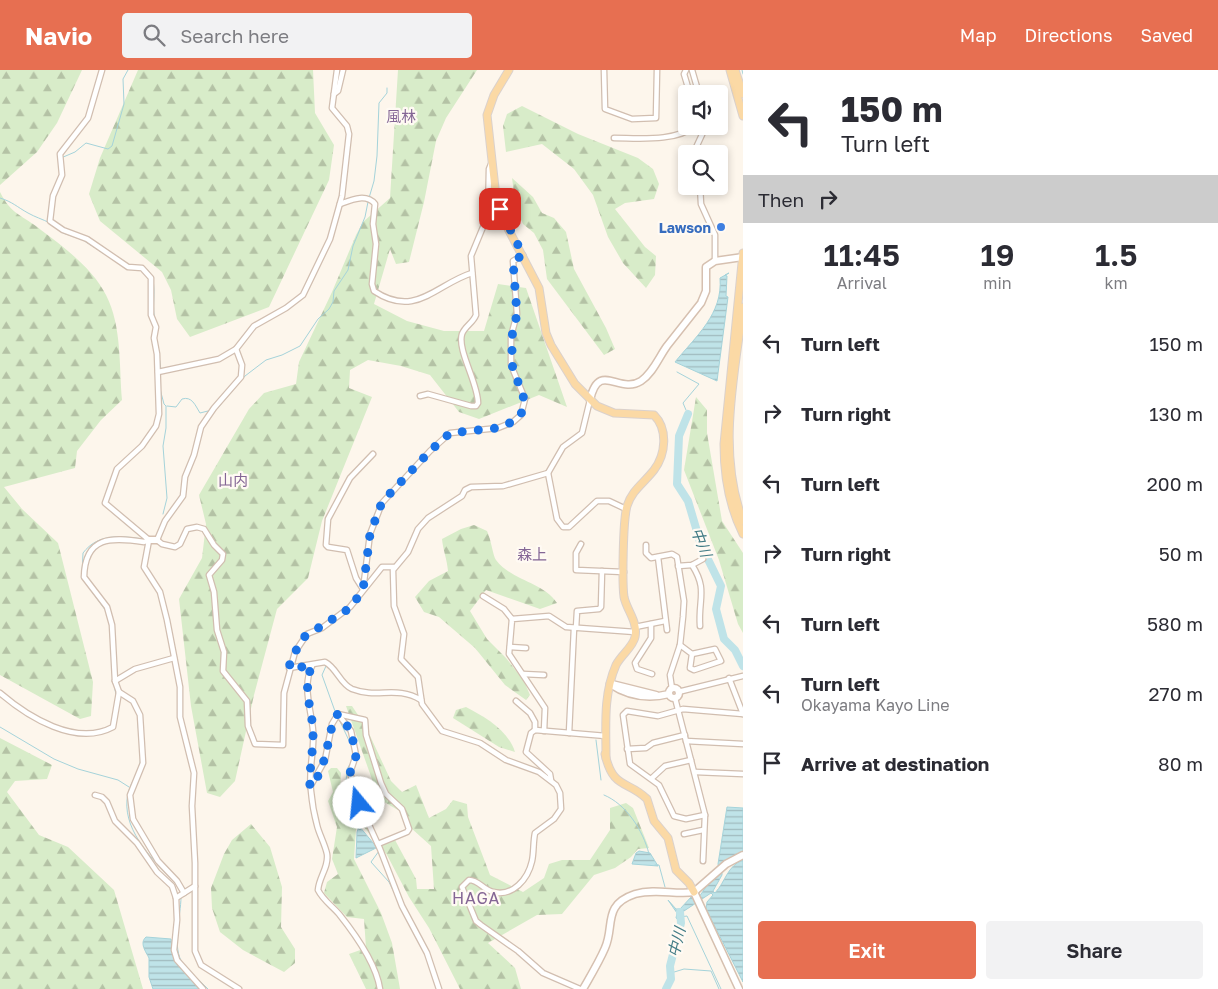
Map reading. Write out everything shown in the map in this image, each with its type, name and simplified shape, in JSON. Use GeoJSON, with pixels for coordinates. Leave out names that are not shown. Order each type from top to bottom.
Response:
{"type":"FeatureCollection","features":[{"type":"Feature","properties":{"kind":"main road"},"geometry":{"type":"LineString","coordinates":[[509,70],[494,95],[487,115],[492,163],[500,209],[539,288],[546,333],[551,345],[575,384],[590,400],[604,410],[614,413],[654,415],[662,424],[664,436],[660,460],[656,469],[634,492],[626,509],[625,599],[635,631],[635,638],[616,665],[609,684],[606,705],[606,758],[609,768],[620,783],[647,799],[654,821],[668,838],[676,870],[689,883],[694,893]]}},
{"type":"Feature","properties":{"kind":"main road"},"geometry":{"type":"LineString","coordinates":[[730,70],[743,116]]}},
{"type":"Feature","properties":{"kind":"main road"},"geometry":{"type":"LineString","coordinates":[[735,70],[743,94]]}},
{"type":"Feature","properties":{"kind":"main road"},"geometry":{"type":"LineString","coordinates":[[743,253],[725,420],[724,454],[729,497],[743,534]]}},
{"type":"Feature","properties":{"kind":"main road"},"geometry":{"type":"LineString","coordinates":[[743,307],[731,416],[729,461],[735,500],[743,521]]}},
{"type":"Feature","properties":{"kind":"street"},"geometry":{"type":"LineString","coordinates":[[102,70],[88,118],[60,154],[62,175],[53,196],[52,223],[63,230],[88,239],[126,266],[142,268],[151,278],[152,315],[156,327],[154,338],[160,372],[160,409],[156,426],[138,451],[117,469],[105,503],[149,540]]}},
{"type":"Feature","properties":{"kind":"street"},"geometry":{"type":"LineString","coordinates":[[160,372],[220,359],[236,349],[254,326],[286,308],[303,295],[314,268],[324,254],[340,204],[350,134],[347,126],[333,112],[337,70]]}},
{"type":"Feature","properties":{"kind":"street"},"geometry":{"type":"LineString","coordinates":[[334,94],[338,91],[343,70]]}},
{"type":"Feature","properties":{"kind":"street"},"geometry":{"type":"LineString","coordinates":[[604,70],[605,110],[632,120],[656,118],[658,70]]}},
{"type":"Feature","properties":{"kind":"street"},"geometry":{"type":"LineString","coordinates":[[686,70],[684,74],[687,85]]}},
{"type":"Feature","properties":{"kind":"street"},"geometry":{"type":"LineString","coordinates":[[692,70],[696,85]]}},
{"type":"Feature","properties":{"kind":"street"},"geometry":{"type":"LineString","coordinates":[[614,138],[659,138],[678,134]]}},
{"type":"Feature","properties":{"kind":"street"},"geometry":{"type":"LineString","coordinates":[[420,396],[428,394],[471,406],[476,406],[478,403],[474,378],[461,337],[464,329],[476,316],[470,256],[488,215],[489,169],[492,163]]}},
{"type":"Feature","properties":{"kind":"street"},"geometry":{"type":"LineString","coordinates":[[700,195],[701,204],[715,235],[715,261]]}},
{"type":"Feature","properties":{"kind":"street"},"geometry":{"type":"LineString","coordinates":[[340,204],[355,199],[368,199],[375,204],[374,228],[376,244],[372,284],[374,291],[402,302],[412,302],[429,296],[457,279],[472,273]]}},
{"type":"Feature","properties":{"kind":"street"},"geometry":{"type":"LineString","coordinates":[[363,590],[370,534],[382,502],[430,451],[450,433],[498,428],[512,422],[521,415],[524,399],[512,365],[512,336],[517,314],[513,261],[523,255]]}},
{"type":"Feature","properties":{"kind":"street"},"geometry":{"type":"LineString","coordinates":[[626,509],[609,501],[597,501],[569,526],[563,527],[557,519],[548,473],[563,447],[582,432],[593,389],[599,381],[608,379],[631,384],[638,383],[650,373],[666,347],[701,303],[706,291],[706,266],[715,261],[743,257]]}},
{"type":"Feature","properties":{"kind":"street"},"geometry":{"type":"LineString","coordinates":[[157,540],[166,521],[183,496],[185,477],[194,455],[201,427],[214,408],[241,377],[242,365],[236,349]]}},
{"type":"Feature","properties":{"kind":"street"},"geometry":{"type":"LineString","coordinates":[[363,590],[356,578],[347,550],[328,548],[326,545],[326,524],[350,478],[373,454]]}},
{"type":"Feature","properties":{"kind":"street"},"geometry":{"type":"LineString","coordinates":[[0,693],[21,710],[67,732],[97,734],[113,727],[118,695],[115,681],[112,625],[107,607],[84,577],[87,555],[96,545],[114,538],[144,542],[157,540],[162,544],[178,546],[187,529],[204,528],[214,545],[223,554],[222,560],[209,575],[214,592],[217,630],[224,652],[223,671],[247,702],[248,726],[255,744],[283,745],[284,693],[291,659],[304,637],[350,608],[382,568],[394,567],[408,552],[418,529],[428,518],[462,496],[465,490],[478,486],[503,486],[548,473]]}},
{"type":"Feature","properties":{"kind":"street"},"geometry":{"type":"LineString","coordinates":[[149,540],[144,567],[161,596],[180,687],[180,717],[194,773],[192,806],[195,886],[193,941],[197,960],[201,965],[239,989]]}},
{"type":"Feature","properties":{"kind":"street"},"geometry":{"type":"LineString","coordinates":[[581,544],[576,553],[576,570],[624,572]]}},
{"type":"Feature","properties":{"kind":"street"},"geometry":{"type":"LineString","coordinates":[[646,545],[647,556],[651,558],[672,554],[677,557],[684,601],[680,645],[670,675],[671,694],[678,710],[705,815],[703,861]]}},
{"type":"Feature","properties":{"kind":"street"},"geometry":{"type":"LineString","coordinates":[[658,557],[667,630]]}},
{"type":"Feature","properties":{"kind":"street"},"geometry":{"type":"LineString","coordinates":[[678,566],[692,565],[703,559]]}},
{"type":"Feature","properties":{"kind":"street"},"geometry":{"type":"LineString","coordinates":[[692,565],[702,585],[699,610],[700,626]]}},
{"type":"Feature","properties":{"kind":"street"},"geometry":{"type":"LineString","coordinates":[[394,567],[394,606],[404,634],[401,659],[418,677],[421,700],[442,731],[471,738],[506,760],[539,772],[551,780],[560,792],[561,809],[554,819],[535,833],[532,862],[520,883],[512,891],[505,893],[492,892],[475,880],[469,880],[462,887],[476,921],[518,950],[543,973],[582,989],[607,944],[612,914],[621,902],[636,894],[644,893],[694,893],[721,868],[743,855]]}},
{"type":"Feature","properties":{"kind":"street"},"geometry":{"type":"LineString","coordinates":[[569,733],[577,611],[599,609],[601,606],[602,571]]}},
{"type":"Feature","properties":{"kind":"street"},"geometry":{"type":"LineString","coordinates":[[483,596],[504,609],[512,619],[509,654],[545,708],[544,731]]}},
{"type":"Feature","properties":{"kind":"street"},"geometry":{"type":"LineString","coordinates":[[512,619],[549,616],[566,627],[635,631],[651,624],[665,622]]}},
{"type":"Feature","properties":{"kind":"street"},"geometry":{"type":"LineString","coordinates":[[651,624],[651,638],[635,664],[637,669],[652,674]]}},
{"type":"Feature","properties":{"kind":"street"},"geometry":{"type":"LineString","coordinates":[[680,645],[692,654]]}},
{"type":"Feature","properties":{"kind":"street"},"geometry":{"type":"LineString","coordinates":[[510,647],[526,648]]}},
{"type":"Feature","properties":{"kind":"street"},"geometry":{"type":"LineString","coordinates":[[712,648],[717,651],[721,661],[694,670],[690,668],[692,654],[712,648]]}},
{"type":"Feature","properties":{"kind":"street"},"geometry":{"type":"LineString","coordinates":[[115,681],[136,669],[174,658]]}},
{"type":"Feature","properties":{"kind":"street"},"geometry":{"type":"LineString","coordinates":[[289,668],[312,666],[320,662],[329,664],[343,683],[355,690],[376,694],[406,692],[421,700]]}},
{"type":"Feature","properties":{"kind":"street"},"geometry":{"type":"LineString","coordinates":[[312,666],[309,672],[308,694],[313,731],[309,765],[310,787],[316,824],[327,854],[326,867],[319,881],[318,890],[338,912],[358,942],[372,965],[380,989]]}},
{"type":"Feature","properties":{"kind":"street"},"geometry":{"type":"LineString","coordinates":[[523,674],[544,675]]}},
{"type":"Feature","properties":{"kind":"street"},"geometry":{"type":"LineString","coordinates":[[609,684],[619,690],[646,697],[671,694],[743,676]]}},
{"type":"Feature","properties":{"kind":"street"},"geometry":{"type":"LineString","coordinates":[[705,815],[686,819],[674,816],[669,810],[664,793],[652,778],[630,764],[624,715],[627,711],[658,716],[674,713],[678,710],[743,714],[729,678]]}},
{"type":"Feature","properties":{"kind":"street"},"geometry":{"type":"LineString","coordinates":[[118,695],[133,701],[140,715],[143,763],[129,799],[138,839],[157,872],[180,895]]}},
{"type":"Feature","properties":{"kind":"street"},"geometry":{"type":"LineString","coordinates":[[516,701],[530,713],[535,722],[533,726],[535,730]]}},
{"type":"Feature","properties":{"kind":"street"},"geometry":{"type":"LineString","coordinates":[[310,787],[325,760],[332,724],[338,714]]}},
{"type":"Feature","properties":{"kind":"street"},"geometry":{"type":"LineString","coordinates":[[338,714],[351,731],[356,756],[350,773],[359,803],[378,844],[402,906],[429,958],[439,989]]}},
{"type":"Feature","properties":{"kind":"street"},"geometry":{"type":"LineString","coordinates":[[338,714],[365,720],[366,735],[381,782],[386,794],[402,809],[409,829],[407,832],[378,844]]}},
{"type":"Feature","properties":{"kind":"street"},"geometry":{"type":"LineString","coordinates":[[551,780],[550,774],[526,752],[531,733],[535,730],[605,736]]}},
{"type":"Feature","properties":{"kind":"street"},"geometry":{"type":"LineString","coordinates":[[627,749],[646,748],[654,743],[676,739],[684,735]]}},
{"type":"Feature","properties":{"kind":"street"},"geometry":{"type":"LineString","coordinates":[[686,741],[743,744]]}},
{"type":"Feature","properties":{"kind":"street"},"geometry":{"type":"LineString","coordinates":[[652,778],[665,766],[691,760]]}},
{"type":"Feature","properties":{"kind":"street"},"geometry":{"type":"LineString","coordinates":[[694,772],[743,774]]}},
{"type":"Feature","properties":{"kind":"street"},"geometry":{"type":"LineString","coordinates":[[95,795],[102,797],[111,808],[115,820],[138,839],[177,881],[180,895],[174,950],[177,960],[203,989]]}},
{"type":"Feature","properties":{"kind":"street"},"geometry":{"type":"LineString","coordinates":[[684,834],[703,830]]}},
{"type":"Feature","properties":{"kind":"street"},"geometry":{"type":"LineString","coordinates":[[180,895],[195,886]]}},
{"type":"Feature","properties":{"kind":"street"},"geometry":{"type":"LineString","coordinates":[[694,893],[739,989]]}},
{"type":"Feature","properties":{"kind":"green space"},"geometry":{"type":"Polygon","coordinates":[[[0,70],[82,70],[57,123],[37,152],[0,185],[0,70]]]}},
{"type":"Feature","properties":{"kind":"green space"},"geometry":{"type":"Polygon","coordinates":[[[138,70],[313,70],[315,113],[334,145],[329,180],[269,307],[190,337],[177,319],[171,290],[162,272],[100,221],[89,194],[100,158],[138,70]]]}},
{"type":"Feature","properties":{"kind":"green space"},"geometry":{"type":"Polygon","coordinates":[[[398,70],[477,70],[446,118],[436,141],[424,202],[409,262],[396,264],[390,249],[374,304],[407,321],[444,331],[484,331],[498,284],[526,288],[567,407],[539,395],[479,419],[459,412],[430,375],[401,366],[368,360],[350,370],[349,388],[372,397],[322,521],[308,578],[277,609],[254,695],[235,781],[220,797],[207,793],[191,706],[179,599],[202,558],[206,524],[199,495],[249,409],[264,393],[296,384],[299,362],[356,235],[363,222],[390,198],[398,70]]]}},
{"type":"Feature","properties":{"kind":"green space"},"geometry":{"type":"Polygon","coordinates":[[[522,106],[578,134],[638,158],[653,169],[659,184],[654,199],[625,203],[615,209],[645,247],[656,256],[655,275],[646,288],[623,263],[608,237],[593,195],[574,169],[542,144],[506,152],[503,126],[507,114],[522,106]]]}},
{"type":"Feature","properties":{"kind":"green space"},"geometry":{"type":"Polygon","coordinates":[[[512,178],[533,197],[542,213],[554,218],[566,232],[574,269],[606,328],[615,349],[604,355],[547,279],[543,250],[534,233],[523,224],[516,208],[512,178]]]}},
{"type":"Feature","properties":{"kind":"green space"},"geometry":{"type":"Polygon","coordinates":[[[0,192],[13,210],[68,251],[94,276],[111,307],[117,333],[122,400],[101,420],[77,451],[75,468],[4,487],[22,509],[58,543],[93,682],[91,716],[80,719],[0,675],[0,192]]]}},
{"type":"Feature","properties":{"kind":"green space"},"geometry":{"type":"Polygon","coordinates":[[[696,397],[707,410],[707,433],[722,521],[743,553],[743,633],[738,624],[719,560],[684,470],[696,397]]]}},
{"type":"Feature","properties":{"kind":"green space"},"geometry":{"type":"Polygon","coordinates":[[[474,525],[487,531],[495,558],[503,567],[510,573],[544,590],[557,603],[540,609],[486,590],[470,611],[487,639],[506,658],[524,681],[530,695],[526,700],[505,685],[475,648],[439,617],[424,612],[415,597],[429,581],[448,571],[442,539],[461,529],[474,525]]]}},
{"type":"Feature","properties":{"kind":"green space"},"geometry":{"type":"Polygon","coordinates":[[[346,706],[352,706],[366,727],[391,781],[402,792],[416,785],[429,818],[446,809],[453,800],[467,804],[468,817],[490,875],[523,892],[544,878],[549,864],[562,860],[590,860],[610,830],[610,808],[626,803],[633,808],[649,848],[638,849],[631,857],[615,868],[594,875],[562,914],[537,915],[488,943],[515,968],[521,989],[460,989],[429,928],[409,897],[387,855],[363,826],[356,829],[354,859],[381,913],[392,943],[400,989],[366,989],[349,954],[366,948],[364,919],[347,917],[324,893],[327,882],[338,874],[332,859],[337,827],[328,801],[333,792],[328,771],[331,768],[337,768],[341,773],[340,795],[353,791],[366,823],[381,844],[390,839],[395,840],[416,879],[417,889],[434,889],[431,846],[411,828],[403,813],[379,799],[346,706]]]}},
{"type":"Feature","properties":{"kind":"green space"},"geometry":{"type":"Polygon","coordinates":[[[466,707],[495,725],[507,737],[515,752],[499,747],[453,718],[456,710],[466,707]]]}},
{"type":"Feature","properties":{"kind":"green space"},"geometry":{"type":"Polygon","coordinates":[[[0,738],[52,765],[47,779],[15,781],[7,792],[39,835],[68,847],[114,890],[143,989],[0,989],[0,738]]]}},
{"type":"Feature","properties":{"kind":"green space"},"geometry":{"type":"Polygon","coordinates":[[[251,824],[270,847],[282,887],[281,927],[295,949],[295,963],[284,972],[243,950],[220,932],[212,908],[211,888],[224,854],[232,840],[251,824]]]}},
{"type":"Feature","properties":{"kind":"water"},"geometry":{"type":"Polygon","coordinates":[[[725,275],[727,276],[726,296],[728,297],[717,381],[675,362],[713,314],[720,291],[720,278],[725,275]]]}},
{"type":"Feature","properties":{"kind":"water"},"geometry":{"type":"Polygon","coordinates":[[[727,807],[743,808],[743,853],[722,864],[722,875],[713,891],[715,893],[733,866],[743,860],[743,982],[706,909],[707,902],[713,895],[711,893],[681,913],[682,922],[676,918],[677,913],[668,900],[676,909],[680,909],[692,896],[699,897],[708,884],[720,874],[718,864],[727,807]]]}},
{"type":"Feature","properties":{"kind":"water"},"geometry":{"type":"Polygon","coordinates":[[[359,826],[379,850],[376,848],[356,858],[357,832],[359,826]]]}},
{"type":"Feature","properties":{"kind":"water"},"geometry":{"type":"Polygon","coordinates":[[[639,851],[650,853],[658,866],[632,864],[636,853],[639,851]]]}},
{"type":"Feature","properties":{"kind":"water"},"geometry":{"type":"Polygon","coordinates":[[[146,937],[171,939],[173,954],[178,966],[201,989],[153,989],[149,977],[149,958],[143,945],[146,937]]]}},
{"type":"Feature","properties":{"kind":"waterway"},"geometry":{"type":"LineString","coordinates":[[61,158],[75,152],[86,143],[108,149],[112,146],[124,104],[123,79],[128,70]]}},
{"type":"Feature","properties":{"kind":"waterway"},"geometry":{"type":"LineString","coordinates":[[742,70],[743,74]]}},
{"type":"Feature","properties":{"kind":"waterway"},"geometry":{"type":"LineString","coordinates":[[369,198],[374,181],[377,156],[379,103],[387,93],[387,88]]}},
{"type":"Feature","properties":{"kind":"waterway"},"geometry":{"type":"LineString","coordinates":[[58,189],[63,177]]}},
{"type":"Feature","properties":{"kind":"waterway"},"geometry":{"type":"LineString","coordinates":[[0,198],[50,223]]}},
{"type":"Feature","properties":{"kind":"waterway"},"geometry":{"type":"LineString","coordinates":[[216,410],[245,376],[266,360],[300,346],[318,319],[329,309],[333,302],[334,291],[348,270],[353,246],[365,217],[368,202]]}},
{"type":"Feature","properties":{"kind":"waterway"},"geometry":{"type":"LineString","coordinates":[[63,233],[83,240],[106,255]]}},
{"type":"Feature","properties":{"kind":"waterway"},"geometry":{"type":"LineString","coordinates":[[144,267],[149,272],[154,284],[155,319]]}},
{"type":"Feature","properties":{"kind":"waterway"},"geometry":{"type":"LineString","coordinates":[[158,349],[161,370]]}},
{"type":"Feature","properties":{"kind":"waterway"},"geometry":{"type":"LineString","coordinates":[[677,372],[699,384],[683,403],[686,410]]}},
{"type":"Feature","properties":{"kind":"waterway"},"geometry":{"type":"LineString","coordinates":[[160,389],[166,406],[166,428],[163,446],[167,498],[163,514]]}},
{"type":"Feature","properties":{"kind":"waterway"},"geometry":{"type":"LineString","coordinates":[[167,406],[176,407],[185,398],[193,402],[200,413],[208,411]]}},
{"type":"Feature","properties":{"kind":"waterway","name":"中川"},"geometry":{"type":"LineString","coordinates":[[688,414],[679,436],[677,484],[688,501],[701,545],[721,586],[716,609],[724,639],[735,650],[743,666]]}},
{"type":"Feature","properties":{"kind":"waterway"},"geometry":{"type":"LineString","coordinates":[[82,574],[83,553],[96,542],[110,537],[143,539]]}},
{"type":"Feature","properties":{"kind":"waterway"},"geometry":{"type":"LineString","coordinates":[[82,578],[106,611]]}},
{"type":"Feature","properties":{"kind":"waterway"},"geometry":{"type":"LineString","coordinates":[[110,632],[111,646]]}},
{"type":"Feature","properties":{"kind":"waterway"},"geometry":{"type":"LineString","coordinates":[[326,666],[322,675],[336,714]]}},
{"type":"Feature","properties":{"kind":"waterway"},"geometry":{"type":"LineString","coordinates":[[114,684],[116,695]]}},
{"type":"Feature","properties":{"kind":"waterway"},"geometry":{"type":"LineString","coordinates":[[138,717],[141,758],[128,795],[127,812],[130,824],[142,846],[176,884]]}},
{"type":"Feature","properties":{"kind":"waterway"},"geometry":{"type":"LineString","coordinates":[[338,717],[352,747]]}},
{"type":"Feature","properties":{"kind":"waterway"},"geometry":{"type":"LineString","coordinates":[[0,727],[54,759],[78,769],[118,780],[129,787]]}},
{"type":"Feature","properties":{"kind":"waterway"},"geometry":{"type":"LineString","coordinates":[[596,740],[601,780]]}},
{"type":"Feature","properties":{"kind":"waterway"},"geometry":{"type":"LineString","coordinates":[[346,783],[347,769],[352,761]]}},
{"type":"Feature","properties":{"kind":"waterway"},"geometry":{"type":"LineString","coordinates":[[347,793],[360,827]]}},
{"type":"Feature","properties":{"kind":"waterway"},"geometry":{"type":"LineString","coordinates":[[604,795],[626,811],[643,836],[649,854]]}},
{"type":"Feature","properties":{"kind":"waterway"},"geometry":{"type":"LineString","coordinates":[[379,851],[371,862],[389,882],[395,894]]}},
{"type":"Feature","properties":{"kind":"waterway"},"geometry":{"type":"LineString","coordinates":[[655,865],[659,865],[665,887]]}},
{"type":"Feature","properties":{"kind":"waterway"},"geometry":{"type":"LineString","coordinates":[[181,897],[177,940],[179,957],[183,964]]}},
{"type":"Feature","properties":{"kind":"waterway","name":"中川"},"geometry":{"type":"LineString","coordinates":[[666,989],[671,979],[670,966],[681,923],[680,912]]}},
{"type":"Feature","properties":{"kind":"waterway"},"geometry":{"type":"LineString","coordinates":[[680,917],[687,916],[721,989]]}},
{"type":"Feature","properties":{"kind":"waterway"},"geometry":{"type":"LineString","coordinates":[[186,967],[208,989]]}},
{"type":"Feature","properties":{"kind":"waterway"},"geometry":{"type":"LineString","coordinates":[[671,973],[684,969],[711,971],[719,989]]}},
{"type":"Feature","properties":{"kind":"place","name":"Lawson"},"geometry":{"type":"Point","coordinates":[721,227]}},
{"type":"Feature","properties":{"kind":"district","name":"風林"},"geometry":{"type":"Point","coordinates":[401,116]}},
{"type":"Feature","properties":{"kind":"district","name":"山内"},"geometry":{"type":"Point","coordinates":[233,480]}},
{"type":"Feature","properties":{"kind":"district","name":"森上"},"geometry":{"type":"Point","coordinates":[532,554]}},
{"type":"Feature","properties":{"kind":"district","name":"HAGA"},"geometry":{"type":"Point","coordinates":[476,898]}},
{"type":"Feature","properties":{"kind":"route"},"geometry":{"type":"LineString","coordinates":[[359,803],[350,773],[356,756],[351,731],[338,714],[332,724],[331,738],[325,760],[310,787],[309,765],[313,731],[308,706],[308,694],[309,672],[312,666],[302,665],[289,668],[291,659],[307,634],[322,628],[350,608],[363,590],[370,534],[382,502],[430,451],[450,433],[485,431],[498,428],[512,422],[521,415],[524,399],[516,382],[512,365],[512,336],[517,314],[513,261],[523,255],[504,221],[500,209]]}}]}
